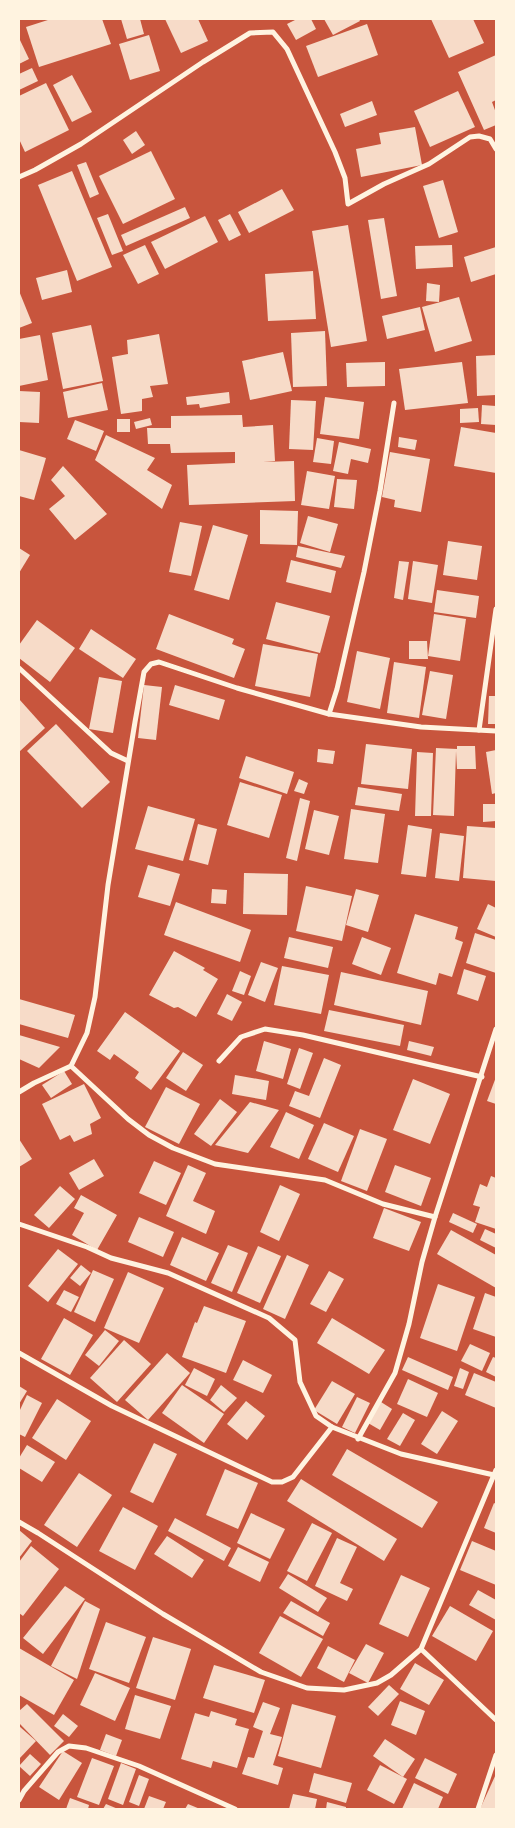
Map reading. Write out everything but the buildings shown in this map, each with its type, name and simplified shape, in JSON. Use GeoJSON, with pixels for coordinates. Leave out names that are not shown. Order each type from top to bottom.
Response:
{"type":"FeatureCollection","features":[{"type":"Feature","properties":{"kind":"street"},"geometry":{"type":"LineString","coordinates":[[19,177],[82,144],[203,62],[250,33],[273,32],[286,49],[346,178],[348,204],[384,184],[429,164],[470,137],[479,136],[490,139],[496,149]]}},
{"type":"Feature","properties":{"kind":"street"},"geometry":{"type":"LineString","coordinates":[[329,714],[337,689],[364,572],[380,491],[394,403]]}},
{"type":"Feature","properties":{"kind":"street"},"geometry":{"type":"LineString","coordinates":[[479,730],[496,609]]}},
{"type":"Feature","properties":{"kind":"street"},"geometry":{"type":"LineString","coordinates":[[19,1092],[71,1066],[87,1033],[95,997],[102,930],[128,761],[144,672],[151,664],[159,662],[237,688],[329,714],[421,726],[496,731]]}},
{"type":"Feature","properties":{"kind":"street"},"geometry":{"type":"LineString","coordinates":[[19,668],[111,753],[128,761]]}},
{"type":"Feature","properties":{"kind":"street"},"geometry":{"type":"LineString","coordinates":[[219,1061],[241,1037],[264,1029],[303,1035],[482,1077]]}},
{"type":"Feature","properties":{"kind":"street"},"geometry":{"type":"LineString","coordinates":[[358,1439],[395,1373],[435,1217],[496,1029]]}},
{"type":"Feature","properties":{"kind":"street"},"geometry":{"type":"LineString","coordinates":[[71,1066],[128,1119],[149,1135],[173,1148],[215,1164],[325,1180],[383,1204],[435,1217]]}},
{"type":"Feature","properties":{"kind":"street"},"geometry":{"type":"LineString","coordinates":[[19,1224],[87,1247],[111,1258],[168,1273],[270,1318],[295,1340],[300,1382],[316,1416],[332,1428],[401,1454],[495,1473],[420,1649],[391,1675],[377,1683],[344,1690],[307,1688],[261,1672],[163,1614],[19,1522]]}},
{"type":"Feature","properties":{"kind":"street"},"geometry":{"type":"LineString","coordinates":[[19,1353],[112,1406],[272,1482],[282,1482],[293,1477],[332,1428]]}},
{"type":"Feature","properties":{"kind":"street"},"geometry":{"type":"LineString","coordinates":[[420,1649],[496,1720]]}},
{"type":"Feature","properties":{"kind":"street"},"geometry":{"type":"LineString","coordinates":[[19,1800],[24,1791],[58,1752],[69,1746],[86,1748],[140,1766],[235,1809]]}},
{"type":"Feature","properties":{"kind":"street"},"geometry":{"type":"LineString","coordinates":[[478,1809],[496,1755]]}},
{"type":"Feature","properties":{"kind":"street"},"geometry":{"type":"LineString","coordinates":[[19,1787],[24,1791]]}}]}
